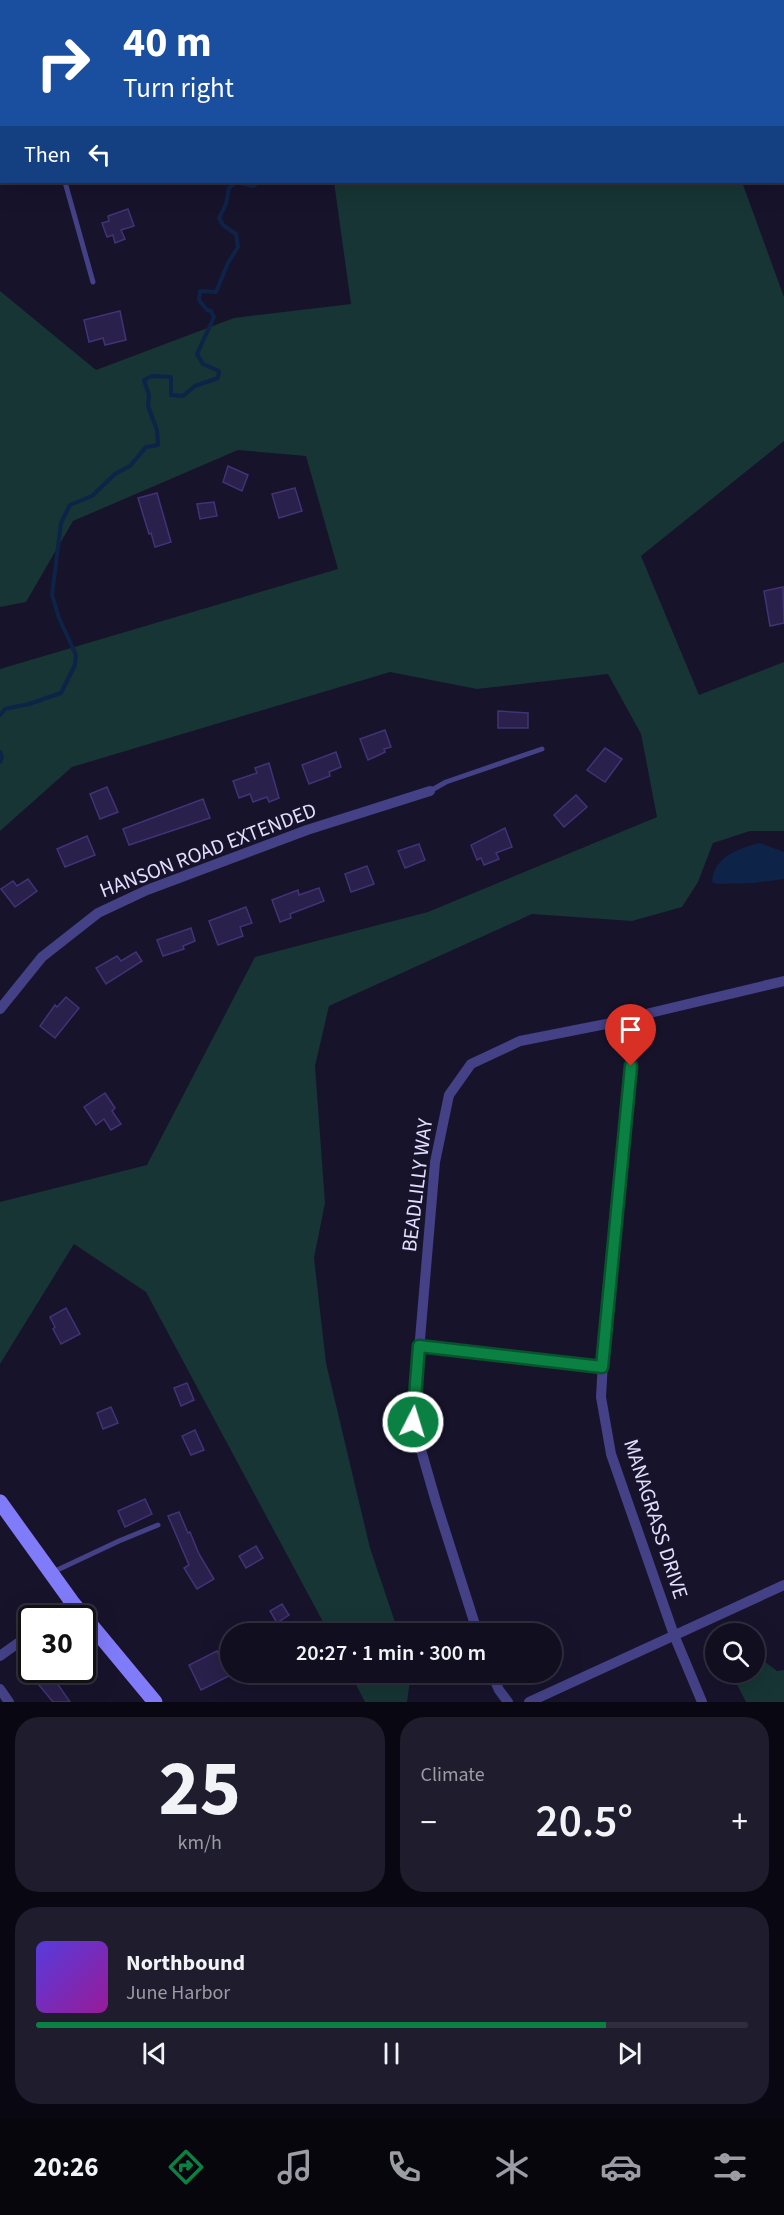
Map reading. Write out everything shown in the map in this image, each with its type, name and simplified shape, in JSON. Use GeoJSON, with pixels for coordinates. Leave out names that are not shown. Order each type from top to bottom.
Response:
{"type":"FeatureCollection","features":[{"type":"Feature","properties":{"kind":"main road"},"geometry":{"type":"LineString","coordinates":[[0,1502],[72,1602],[154,1702]]}},
{"type":"Feature","properties":{"kind":"street","name":"HANSON ROAD EXTENDED"},"geometry":{"type":"LineString","coordinates":[[0,1009],[42,957],[98,913],[147,890],[297,834],[430,791]]}},
{"type":"Feature","properties":{"kind":"street","name":"BEADLILLY WAY"},"geometry":{"type":"LineString","coordinates":[[474,1623],[413,1422],[435,1162],[449,1095],[471,1064],[520,1041],[626,1020],[650,1012],[784,981]]}},
{"type":"Feature","properties":{"kind":"street","name":"MANAGRASS DRIVE"},"geometry":{"type":"LineString","coordinates":[[626,1020],[631,1066],[601,1397],[611,1454],[674,1635],[702,1702]]}},
{"type":"Feature","properties":{"kind":"street"},"geometry":{"type":"LineString","coordinates":[[530,1702],[784,1585]]}},
{"type":"Feature","properties":{"kind":"street"},"geometry":{"type":"LineString","coordinates":[[68,1605],[72,1602]]}},
{"type":"Feature","properties":{"kind":"street"},"geometry":{"type":"LineString","coordinates":[[0,1656],[18,1643]]}},
{"type":"Feature","properties":{"kind":"street"},"geometry":{"type":"LineString","coordinates":[[496,1683],[508,1702]]}},
{"type":"Feature","properties":{"kind":"street"},"geometry":{"type":"LineString","coordinates":[[0,1689],[9,1702]]}},
{"type":"Feature","properties":{"kind":"lane"},"geometry":{"type":"LineString","coordinates":[[65,183],[93,282]]}},
{"type":"Feature","properties":{"kind":"lane"},"geometry":{"type":"LineString","coordinates":[[430,791],[446,782],[543,749]]}},
{"type":"Feature","properties":{"kind":"lane"},"geometry":{"type":"LineString","coordinates":[[419,1346],[602,1367]]}},
{"type":"Feature","properties":{"kind":"lane"},"geometry":{"type":"LineString","coordinates":[[51,1573],[158,1525]]}},
{"type":"Feature","properties":{"kind":"green space"},"geometry":{"type":"Polygon","coordinates":[[[334,183],[742,183],[784,297],[784,441],[641,556],[699,695],[784,662],[784,831],[750,831],[713,843],[698,882],[682,907],[632,921],[532,914],[329,1006],[315,1066],[325,1203],[314,1258],[326,1363],[370,1548],[395,1623],[324,1623],[146,1292],[74,1244],[0,1364],[0,1202],[147,1165],[255,957],[428,912],[657,817],[641,734],[608,674],[477,689],[390,672],[72,767],[0,831],[0,669],[338,569],[306,456],[238,450],[73,521],[26,602],[0,607],[0,291],[96,370],[234,318],[351,304],[334,183]]]}},
{"type":"Feature","properties":{"kind":"green space"},"geometry":{"type":"Polygon","coordinates":[[[765,1662],[777,1671],[784,1670],[784,1702],[746,1702],[736,1683],[765,1683],[765,1662]]]}},
{"type":"Feature","properties":{"kind":"green space"},"geometry":{"type":"Polygon","coordinates":[[[355,1683],[410,1683],[407,1702],[365,1702],[355,1683]]]}},
{"type":"Feature","properties":{"kind":"water"},"geometry":{"type":"Polygon","coordinates":[[[760,843],[784,852],[784,879],[754,883],[717,884],[712,882],[717,866],[728,855],[760,843]]]}},
{"type":"Feature","properties":{"kind":"building"},"geometry":{"type":"Polygon","coordinates":[[[128,209],[134,226],[121,230],[125,239],[115,243],[113,235],[107,237],[102,223],[109,221],[108,216],[128,209]]]}},
{"type":"Feature","properties":{"kind":"building"},"geometry":{"type":"Polygon","coordinates":[[[120,311],[126,340],[105,345],[103,338],[89,342],[84,320],[120,311]]]}},
{"type":"Feature","properties":{"kind":"building"},"geometry":{"type":"Polygon","coordinates":[[[228,466],[248,475],[242,491],[223,482],[228,466]]]}},
{"type":"Feature","properties":{"kind":"building"},"geometry":{"type":"Polygon","coordinates":[[[295,488],[302,511],[279,518],[272,494],[295,488]]]}},
{"type":"Feature","properties":{"kind":"building"},"geometry":{"type":"Polygon","coordinates":[[[157,493],[171,542],[155,547],[138,498],[157,493]]]}},
{"type":"Feature","properties":{"kind":"building"},"geometry":{"type":"Polygon","coordinates":[[[214,502],[217,516],[200,519],[197,504],[214,502]]]}},
{"type":"Feature","properties":{"kind":"building"},"geometry":{"type":"Polygon","coordinates":[[[783,587],[784,623],[770,626],[764,591],[783,587]]]}},
{"type":"Feature","properties":{"kind":"building"},"geometry":{"type":"Polygon","coordinates":[[[498,711],[528,713],[528,728],[498,728],[498,711]]]}},
{"type":"Feature","properties":{"kind":"building"},"geometry":{"type":"Polygon","coordinates":[[[385,730],[391,747],[368,760],[360,739],[385,730]]]}},
{"type":"Feature","properties":{"kind":"building"},"geometry":{"type":"Polygon","coordinates":[[[605,748],[622,759],[605,782],[587,770],[605,748]]]}},
{"type":"Feature","properties":{"kind":"building"},"geometry":{"type":"Polygon","coordinates":[[[336,752],[341,767],[329,772],[330,776],[309,784],[302,765],[336,752]]]}},
{"type":"Feature","properties":{"kind":"building"},"geometry":{"type":"Polygon","coordinates":[[[269,763],[279,798],[269,802],[267,797],[253,802],[250,794],[239,798],[233,781],[257,773],[255,768],[269,763]]]}},
{"type":"Feature","properties":{"kind":"building"},"geometry":{"type":"Polygon","coordinates":[[[107,787],[118,812],[100,819],[90,794],[107,787]]]}},
{"type":"Feature","properties":{"kind":"building"},"geometry":{"type":"Polygon","coordinates":[[[576,795],[587,807],[564,827],[554,815],[576,795]]]}},
{"type":"Feature","properties":{"kind":"building"},"geometry":{"type":"Polygon","coordinates":[[[203,799],[210,818],[129,845],[123,829],[203,799]]]}},
{"type":"Feature","properties":{"kind":"building"},"geometry":{"type":"Polygon","coordinates":[[[505,828],[512,847],[496,853],[499,859],[484,865],[481,858],[477,860],[471,845],[505,828]]]}},
{"type":"Feature","properties":{"kind":"building"},"geometry":{"type":"Polygon","coordinates":[[[87,836],[95,855],[65,867],[57,849],[87,836]]]}},
{"type":"Feature","properties":{"kind":"building"},"geometry":{"type":"Polygon","coordinates":[[[419,844],[425,860],[405,868],[398,851],[419,844]]]}},
{"type":"Feature","properties":{"kind":"building"},"geometry":{"type":"Polygon","coordinates":[[[367,866],[374,884],[351,892],[345,874],[367,866]]]}},
{"type":"Feature","properties":{"kind":"building"},"geometry":{"type":"Polygon","coordinates":[[[28,879],[37,891],[15,907],[1,889],[13,881],[17,886],[28,879]]]}},
{"type":"Feature","properties":{"kind":"building"},"geometry":{"type":"Polygon","coordinates":[[[319,888],[324,901],[290,914],[291,918],[280,922],[272,900],[298,890],[299,895],[319,888]]]}},
{"type":"Feature","properties":{"kind":"building"},"geometry":{"type":"Polygon","coordinates":[[[246,907],[252,923],[240,927],[243,936],[218,945],[209,921],[246,907]]]}},
{"type":"Feature","properties":{"kind":"building"},"geometry":{"type":"Polygon","coordinates":[[[191,928],[195,941],[183,946],[184,949],[163,956],[157,940],[191,928]]]}},
{"type":"Feature","properties":{"kind":"building"},"geometry":{"type":"Polygon","coordinates":[[[136,952],[142,961],[106,984],[96,968],[117,956],[121,961],[136,952]]]}},
{"type":"Feature","properties":{"kind":"building"},"geometry":{"type":"Polygon","coordinates":[[[66,997],[79,1008],[55,1038],[40,1026],[55,1005],[57,1007],[66,997]]]}},
{"type":"Feature","properties":{"kind":"building"},"geometry":{"type":"Polygon","coordinates":[[[105,1093],[115,1108],[112,1111],[121,1124],[111,1130],[104,1119],[96,1125],[84,1107],[105,1093]]]}},
{"type":"Feature","properties":{"kind":"building"},"geometry":{"type":"Polygon","coordinates":[[[66,1308],[80,1334],[61,1344],[50,1317],[66,1308]]]}},
{"type":"Feature","properties":{"kind":"building"},"geometry":{"type":"Polygon","coordinates":[[[187,1383],[194,1400],[181,1406],[174,1388],[187,1383]]]}},
{"type":"Feature","properties":{"kind":"building"},"geometry":{"type":"Polygon","coordinates":[[[111,1407],[118,1423],[103,1429],[97,1413],[111,1407]]]}},
{"type":"Feature","properties":{"kind":"building"},"geometry":{"type":"Polygon","coordinates":[[[195,1430],[204,1450],[191,1455],[182,1436],[195,1430]]]}},
{"type":"Feature","properties":{"kind":"building"},"geometry":{"type":"Polygon","coordinates":[[[145,1499],[152,1514],[125,1527],[118,1511],[145,1499]]]}},
{"type":"Feature","properties":{"kind":"building"},"geometry":{"type":"Polygon","coordinates":[[[179,1512],[214,1579],[197,1589],[184,1568],[189,1565],[168,1516],[179,1512]]]}},
{"type":"Feature","properties":{"kind":"building"},"geometry":{"type":"Polygon","coordinates":[[[256,1546],[263,1558],[246,1568],[239,1556],[256,1546]]]}},
{"type":"Feature","properties":{"kind":"building"},"geometry":{"type":"Polygon","coordinates":[[[282,1604],[289,1615],[277,1623],[270,1611],[282,1604]]]}},
{"type":"Feature","properties":{"kind":"building"},"geometry":{"type":"Polygon","coordinates":[[[217,1651],[220,1657],[220,1680],[201,1690],[189,1665],[217,1651]]]}},
{"type":"Feature","properties":{"kind":"building"},"geometry":{"type":"Polygon","coordinates":[[[37,1683],[57,1683],[70,1702],[53,1702],[37,1683]]]}},
{"type":"Feature","properties":{"kind":"waterway"},"geometry":{"type":"LineString","coordinates":[[0,715],[5,709],[61,693],[75,665],[76,655],[59,618],[52,595],[61,523],[70,505],[92,496],[115,474],[130,466],[146,447],[158,445],[157,430],[148,406],[149,395],[144,380],[152,376],[171,377],[171,395],[183,396],[195,386],[218,378],[219,371],[203,364],[197,354],[214,317],[199,300],[200,291],[216,292],[228,263],[238,247],[236,234],[223,225],[219,218],[226,204],[229,188],[235,183]]}},
{"type":"Feature","properties":{"kind":"waterway"},"geometry":{"type":"LineString","coordinates":[[240,183],[253,186],[258,183]]}},
{"type":"Feature","properties":{"kind":"waterway"},"geometry":{"type":"LineString","coordinates":[[0,752],[2,757],[0,762]]}},
{"type":"Feature","properties":{"kind":"route"},"geometry":{"type":"LineString","coordinates":[[413,1422],[419,1346],[602,1367],[631,1066]]}}]}
